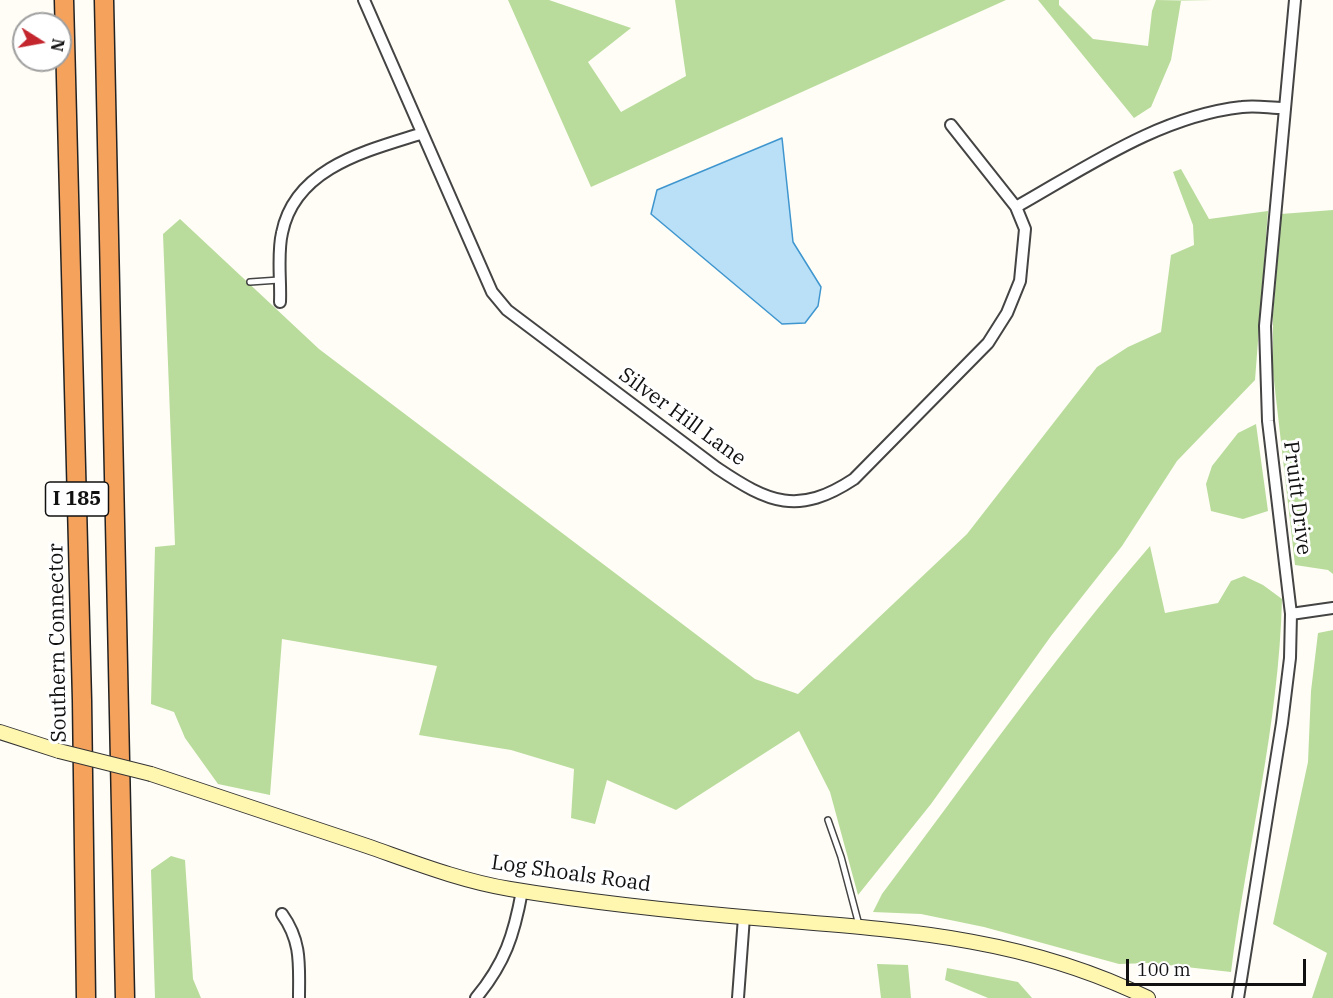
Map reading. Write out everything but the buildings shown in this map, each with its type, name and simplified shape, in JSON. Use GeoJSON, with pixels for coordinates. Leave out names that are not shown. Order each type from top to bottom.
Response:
{"type":"FeatureCollection","features":[{"type":"Feature","properties":{"kind":"highway","name":"Southern Connector"},"geometry":{"type":"LineString","coordinates":[[64,0],[82,700],[86,998]]}},
{"type":"Feature","properties":{"kind":"highway","name":"I 185"},"geometry":{"type":"LineString","coordinates":[[104,0],[125,998]]}},
{"type":"Feature","properties":{"kind":"street","name":"Silver Hill Lane"},"geometry":{"type":"LineString","coordinates":[[364,0],[420,134],[492,292],[507,310],[717,468],[747,489],[769,498],[807,502],[830,495],[854,479],[988,343],[1007,313],[1020,281],[1025,229],[1016,207]]}},
{"type":"Feature","properties":{"kind":"street","name":"Pruitt Drive"},"geometry":{"type":"LineString","coordinates":[[1238,998],[1282,723],[1290,658],[1291,614],[1268,421],[1265,371],[1266,316],[1295,0]]}},
{"type":"Feature","properties":{"kind":"street"},"geometry":{"type":"LineString","coordinates":[[951,125],[1016,207],[1125,146],[1164,128],[1203,114],[1244,106],[1284,108]]}},
{"type":"Feature","properties":{"kind":"street"},"geometry":{"type":"LineString","coordinates":[[280,302],[281,234],[289,208],[303,188],[326,170],[357,156],[420,134]]}},
{"type":"Feature","properties":{"kind":"street"},"geometry":{"type":"LineString","coordinates":[[1291,614],[1333,608]]}},
{"type":"Feature","properties":{"kind":"street","name":"Log Shoals Road"},"geometry":{"type":"LineString","coordinates":[[0,732],[59,751],[151,774],[471,880],[522,891],[744,917],[859,926],[978,941],[1031,954],[1094,975],[1148,998]]}},
{"type":"Feature","properties":{"kind":"street"},"geometry":{"type":"LineString","coordinates":[[476,998],[494,977],[506,955],[522,891]]}},
{"type":"Feature","properties":{"kind":"street"},"geometry":{"type":"LineString","coordinates":[[282,914],[295,932],[298,946],[299,998]]}},
{"type":"Feature","properties":{"kind":"street"},"geometry":{"type":"LineString","coordinates":[[738,998],[744,917]]}},
{"type":"Feature","properties":{"kind":"lane"},"geometry":{"type":"LineString","coordinates":[[250,282],[281,280]]}},
{"type":"Feature","properties":{"kind":"lane"},"geometry":{"type":"LineString","coordinates":[[828,820],[853,897],[859,926]]}},
{"type":"Feature","properties":{"kind":"green space"},"geometry":{"type":"Polygon","coordinates":[[[508,0],[549,0],[631,28],[588,62],[621,112],[686,76],[675,0],[1006,0],[591,187],[508,0]]]}},
{"type":"Feature","properties":{"kind":"green space"},"geometry":{"type":"Polygon","coordinates":[[[1038,0],[1059,0],[1059,5],[1093,39],[1148,46],[1152,11],[1156,0],[1213,1],[1181,1],[1171,60],[1151,107],[1134,118],[1038,0]]]}},
{"type":"Feature","properties":{"kind":"green space"},"geometry":{"type":"Polygon","coordinates":[[[1181,169],[1209,219],[1268,211],[1255,380],[1177,461],[1122,546],[1051,636],[931,804],[858,895],[830,792],[799,731],[676,810],[607,780],[595,824],[571,818],[574,769],[511,750],[419,735],[437,666],[282,639],[270,795],[218,784],[185,738],[174,712],[151,704],[155,547],[175,545],[163,234],[180,219],[319,349],[755,679],[798,694],[967,534],[1097,367],[1128,347],[1161,332],[1171,255],[1194,245],[1193,225],[1173,172],[1181,169]]]}},
{"type":"Feature","properties":{"kind":"green space"},"geometry":{"type":"Polygon","coordinates":[[[1333,210],[1333,574],[1328,570],[1295,565],[1273,372],[1273,315],[1281,214],[1333,210]]]}},
{"type":"Feature","properties":{"kind":"green space"},"geometry":{"type":"Polygon","coordinates":[[[1256,424],[1268,511],[1243,519],[1211,511],[1206,484],[1212,466],[1238,433],[1256,424]]]}},
{"type":"Feature","properties":{"kind":"green space"},"geometry":{"type":"Polygon","coordinates":[[[1150,546],[1165,613],[1218,603],[1231,581],[1244,576],[1263,585],[1282,599],[1280,646],[1269,739],[1231,972],[1150,963],[1119,964],[984,927],[921,914],[873,912],[882,894],[1013,718],[1150,546]]]}},
{"type":"Feature","properties":{"kind":"green space"},"geometry":{"type":"Polygon","coordinates":[[[1333,630],[1333,998],[1312,998],[1327,953],[1273,924],[1308,762],[1311,691],[1318,633],[1333,630]]]}},
{"type":"Feature","properties":{"kind":"green space"},"geometry":{"type":"Polygon","coordinates":[[[171,856],[185,860],[193,979],[201,998],[155,998],[151,870],[171,856]]]}},
{"type":"Feature","properties":{"kind":"green space"},"geometry":{"type":"Polygon","coordinates":[[[877,964],[908,965],[911,998],[881,998],[877,964]]]}},
{"type":"Feature","properties":{"kind":"green space"},"geometry":{"type":"Polygon","coordinates":[[[947,968],[1018,982],[1032,998],[988,998],[945,980],[947,968]]]}},
{"type":"Feature","properties":{"kind":"water"},"geometry":{"type":"Polygon","coordinates":[[[782,138],[793,242],[821,287],[818,306],[805,323],[782,324],[651,214],[657,190],[782,138]]]}}]}
